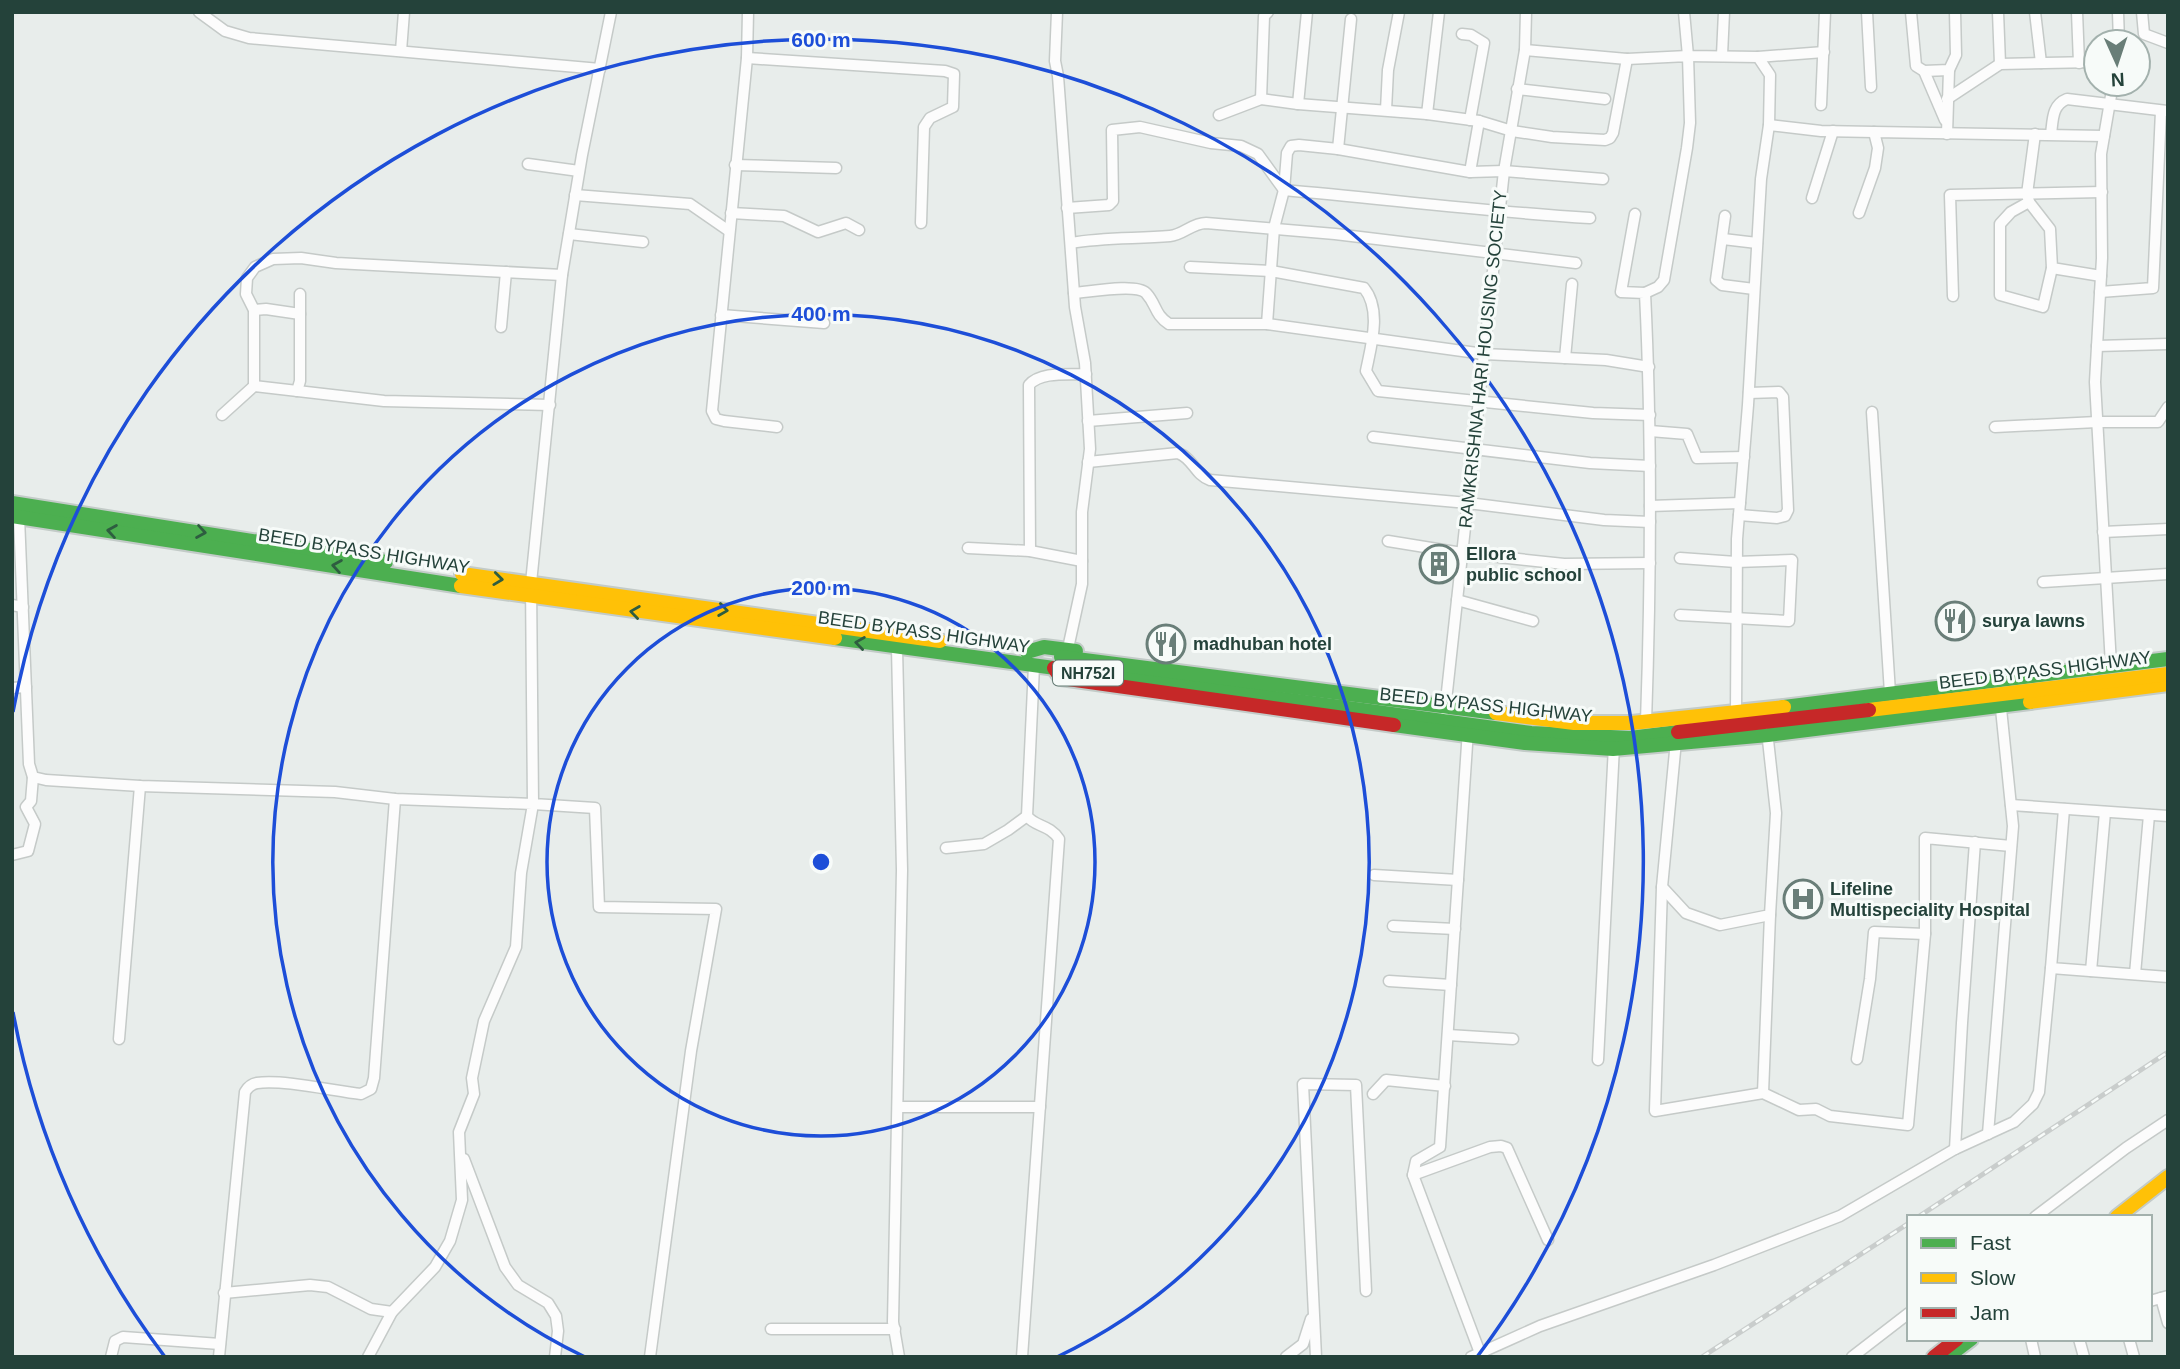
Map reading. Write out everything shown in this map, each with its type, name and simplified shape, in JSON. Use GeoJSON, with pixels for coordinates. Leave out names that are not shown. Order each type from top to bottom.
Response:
{"type":"FeatureCollection","features":[{"type":"Feature","properties":{"kind":"main road","name":"BEED BYPASS HIGHWAY"},"geometry":{"type":"LineString","coordinates":[[12,503],[530,590],[897,648],[1031,659],[1067,654],[1445,709],[1468,729],[1531,733],[1614,744],[1630,738],[1676,739],[1767,730],[2000,700],[2168,674]]}},
{"type":"Feature","properties":{"kind":"main road","name":"BEED BYPASS HIGHWAY"},"geometry":{"type":"LineString","coordinates":[[16,516],[1031,659],[1054,668],[1574,723],[1736,710],[2111,662],[2168,659]]}},
{"type":"Feature","properties":{"kind":"main road"},"geometry":{"type":"LineString","coordinates":[[2111,662],[2168,652]]}},
{"type":"Feature","properties":{"kind":"main road"},"geometry":{"type":"LineString","coordinates":[[1054,668],[1061,678],[1468,729]]}},
{"type":"Feature","properties":{"kind":"main road"},"geometry":{"type":"LineString","coordinates":[[2000,700],[2168,684]]}},
{"type":"Feature","properties":{"kind":"main road"},"geometry":{"type":"LineString","coordinates":[[2120,1215],[2168,1177]]}},
{"type":"Feature","properties":{"kind":"main road"},"geometry":{"type":"LineString","coordinates":[[2135,1215],[2168,1189]]}},
{"type":"Feature","properties":{"kind":"main road"},"geometry":{"type":"LineString","coordinates":[[1934,1357],[1954,1341]]}},
{"type":"Feature","properties":{"kind":"main road"},"geometry":{"type":"LineString","coordinates":[[1948,1357],[1968,1341]]}},
{"type":"Feature","properties":{"kind":"street"},"geometry":{"type":"LineString","coordinates":[[199,12],[225,31],[248,38],[600,69]]}},
{"type":"Feature","properties":{"kind":"street"},"geometry":{"type":"LineString","coordinates":[[401,51],[404,12]]}},
{"type":"Feature","properties":{"kind":"street"},"geometry":{"type":"LineString","coordinates":[[369,1357],[392,1312],[435,1267],[450,1241],[462,1200],[458,1132],[474,1094],[472,1078],[484,1021],[516,947],[521,873],[533,804],[530,590],[562,275],[579,171],[611,12]]}},
{"type":"Feature","properties":{"kind":"street"},"geometry":{"type":"LineString","coordinates":[[748,12],[747,58],[712,411],[716,419],[724,421],[777,427]]}},
{"type":"Feature","properties":{"kind":"street"},"geometry":{"type":"LineString","coordinates":[[1057,12],[1055,61],[1074,293],[1086,374],[1088,421],[1088,462],[1082,512],[1082,584],[1067,654]]}},
{"type":"Feature","properties":{"kind":"street"},"geometry":{"type":"LineString","coordinates":[[1261,99],[1264,16],[1268,12]]}},
{"type":"Feature","properties":{"kind":"street"},"geometry":{"type":"LineString","coordinates":[[1387,110],[1388,70],[1399,12]]}},
{"type":"Feature","properties":{"kind":"street"},"geometry":{"type":"LineString","coordinates":[[1427,114],[1439,12]]}},
{"type":"Feature","properties":{"kind":"street","name":"RAMKRISHNA HARI HOUSING SOCIETY"},"geometry":{"type":"LineString","coordinates":[[1445,709],[1504,171],[1525,50],[1526,12]]}},
{"type":"Feature","properties":{"kind":"street"},"geometry":{"type":"LineString","coordinates":[[1635,214],[1621,292],[1646,293],[1664,280],[1676,222],[1690,123],[1684,12]]}},
{"type":"Feature","properties":{"kind":"street"},"geometry":{"type":"LineString","coordinates":[[1722,55],[1724,12]]}},
{"type":"Feature","properties":{"kind":"street"},"geometry":{"type":"LineString","coordinates":[[1821,105],[1825,12]]}},
{"type":"Feature","properties":{"kind":"street"},"geometry":{"type":"LineString","coordinates":[[1867,12],[1871,87]]}},
{"type":"Feature","properties":{"kind":"street"},"geometry":{"type":"LineString","coordinates":[[1911,12],[1916,65],[1924,71],[1947,129]]}},
{"type":"Feature","properties":{"kind":"street"},"geometry":{"type":"LineString","coordinates":[[1947,129],[1949,70],[1956,55],[1955,12]]}},
{"type":"Feature","properties":{"kind":"street"},"geometry":{"type":"LineString","coordinates":[[1998,12],[2000,64]]}},
{"type":"Feature","properties":{"kind":"street"},"geometry":{"type":"LineString","coordinates":[[2035,12],[2041,64]]}},
{"type":"Feature","properties":{"kind":"street"},"geometry":{"type":"LineString","coordinates":[[2077,12],[2079,63]]}},
{"type":"Feature","properties":{"kind":"street"},"geometry":{"type":"LineString","coordinates":[[2142,12],[2144,34],[2168,43]]}},
{"type":"Feature","properties":{"kind":"street"},"geometry":{"type":"LineString","coordinates":[[1298,104],[1304,13]]}},
{"type":"Feature","properties":{"kind":"street"},"geometry":{"type":"LineString","coordinates":[[1338,149],[1351,19]]}},
{"type":"Feature","properties":{"kind":"street"},"geometry":{"type":"LineString","coordinates":[[1462,34],[1471,35],[1484,43],[1469,172]]}},
{"type":"Feature","properties":{"kind":"street"},"geometry":{"type":"LineString","coordinates":[[1525,50],[1627,59],[1722,55],[1758,57],[1824,52]]}},
{"type":"Feature","properties":{"kind":"street"},"geometry":{"type":"LineString","coordinates":[[1736,710],[1735,617],[1739,515],[1761,179],[1769,125],[1770,75],[1758,57]]}},
{"type":"Feature","properties":{"kind":"street"},"geometry":{"type":"LineString","coordinates":[[747,58],[945,71],[954,75],[953,107],[930,118],[924,127],[922,223]]}},
{"type":"Feature","properties":{"kind":"street"},"geometry":{"type":"LineString","coordinates":[[1219,115],[1261,99],[1427,114],[1474,121],[1512,131],[1597,140],[1611,138],[1627,59]]}},
{"type":"Feature","properties":{"kind":"street"},"geometry":{"type":"LineString","coordinates":[[1947,99],[2000,64],[2082,63]]}},
{"type":"Feature","properties":{"kind":"street"},"geometry":{"type":"LineString","coordinates":[[1924,71],[1949,70]]}},
{"type":"Feature","properties":{"kind":"street"},"geometry":{"type":"LineString","coordinates":[[1517,89],[1605,99]]}},
{"type":"Feature","properties":{"kind":"street"},"geometry":{"type":"LineString","coordinates":[[2110,98],[2101,154],[2101,276],[2095,382],[2111,662]]}},
{"type":"Feature","properties":{"kind":"street"},"geometry":{"type":"LineString","coordinates":[[2051,134],[2054,110],[2059,102],[2067,99],[2165,111],[2163,212],[2154,288],[2100,292]]}},
{"type":"Feature","properties":{"kind":"street"},"geometry":{"type":"LineString","coordinates":[[1769,125],[1833,131],[1947,129],[2104,136]]}},
{"type":"Feature","properties":{"kind":"street"},"geometry":{"type":"LineString","coordinates":[[1068,208],[1109,205],[1112,201],[1112,130],[1140,127],[1211,144],[1241,146],[1258,154],[1284,190],[1462,206],[1500,212],[1590,218]]}},
{"type":"Feature","properties":{"kind":"street"},"geometry":{"type":"LineString","coordinates":[[1812,198],[1833,131]]}},
{"type":"Feature","properties":{"kind":"street"},"geometry":{"type":"LineString","coordinates":[[1859,213],[1875,168],[1878,148],[1874,132]]}},
{"type":"Feature","properties":{"kind":"street"},"geometry":{"type":"LineString","coordinates":[[2028,198],[2000,224],[2000,295],[2043,307],[2052,268],[2050,229],[2028,198],[2035,134]]}},
{"type":"Feature","properties":{"kind":"street"},"geometry":{"type":"LineString","coordinates":[[1267,324],[1274,228],[1284,190],[1287,153],[1291,146],[1338,149],[1469,172],[1504,171],[1603,179]]}},
{"type":"Feature","properties":{"kind":"street"},"geometry":{"type":"LineString","coordinates":[[528,164],[579,171]]}},
{"type":"Feature","properties":{"kind":"street"},"geometry":{"type":"LineString","coordinates":[[735,165],[835,168]]}},
{"type":"Feature","properties":{"kind":"street"},"geometry":{"type":"LineString","coordinates":[[1953,296],[1950,195],[2028,198],[2102,192]]}},
{"type":"Feature","properties":{"kind":"street"},"geometry":{"type":"LineString","coordinates":[[575,195],[690,204],[729,231]]}},
{"type":"Feature","properties":{"kind":"street"},"geometry":{"type":"LineString","coordinates":[[731,213],[784,216],[818,232],[846,223],[859,230]]}},
{"type":"Feature","properties":{"kind":"street"},"geometry":{"type":"LineString","coordinates":[[1724,216],[1716,280],[1722,285],[1754,289]]}},
{"type":"Feature","properties":{"kind":"street"},"geometry":{"type":"LineString","coordinates":[[1071,243],[1101,238],[1172,236],[1200,223],[1274,228],[1576,263]]}},
{"type":"Feature","properties":{"kind":"street"},"geometry":{"type":"LineString","coordinates":[[569,234],[643,242]]}},
{"type":"Feature","properties":{"kind":"street"},"geometry":{"type":"LineString","coordinates":[[1723,239],[1757,243]]}},
{"type":"Feature","properties":{"kind":"street"},"geometry":{"type":"LineString","coordinates":[[222,415],[254,386],[254,310],[246,295],[247,278],[255,267],[273,259],[301,258],[336,263],[562,275]]}},
{"type":"Feature","properties":{"kind":"street"},"geometry":{"type":"LineString","coordinates":[[1190,267],[1271,271],[1364,288],[1372,297],[1373,338],[1366,371],[1378,391],[1593,413],[1650,415]]}},
{"type":"Feature","properties":{"kind":"street"},"geometry":{"type":"LineString","coordinates":[[2052,268],[2101,276]]}},
{"type":"Feature","properties":{"kind":"street"},"geometry":{"type":"LineString","coordinates":[[501,327],[506,272]]}},
{"type":"Feature","properties":{"kind":"street"},"geometry":{"type":"LineString","coordinates":[[1565,358],[1572,284]]}},
{"type":"Feature","properties":{"kind":"street"},"geometry":{"type":"LineString","coordinates":[[1074,293],[1133,288],[1144,291],[1159,318],[1169,324],[1267,324],[1484,354],[1606,360],[1649,367]]}},
{"type":"Feature","properties":{"kind":"street"},"geometry":{"type":"LineString","coordinates":[[1646,293],[1650,415],[1646,719]]}},
{"type":"Feature","properties":{"kind":"street"},"geometry":{"type":"LineString","coordinates":[[297,391],[300,381],[300,294]]}},
{"type":"Feature","properties":{"kind":"street"},"geometry":{"type":"LineString","coordinates":[[254,310],[300,314]]}},
{"type":"Feature","properties":{"kind":"street"},"geometry":{"type":"LineString","coordinates":[[721,314],[824,323]]}},
{"type":"Feature","properties":{"kind":"street"},"geometry":{"type":"LineString","coordinates":[[2097,346],[2168,344]]}},
{"type":"Feature","properties":{"kind":"street"},"geometry":{"type":"LineString","coordinates":[[1030,551],[1030,385],[1042,377],[1086,374]]}},
{"type":"Feature","properties":{"kind":"street"},"geometry":{"type":"LineString","coordinates":[[254,386],[384,401],[550,405]]}},
{"type":"Feature","properties":{"kind":"street"},"geometry":{"type":"LineString","coordinates":[[1739,515],[1777,518],[1785,516],[1788,510],[1783,397],[1779,393],[1749,393]]}},
{"type":"Feature","properties":{"kind":"street"},"geometry":{"type":"LineString","coordinates":[[1995,427],[2158,422],[2168,407]]}},
{"type":"Feature","properties":{"kind":"street"},"geometry":{"type":"LineString","coordinates":[[1872,412],[1890,689]]}},
{"type":"Feature","properties":{"kind":"street"},"geometry":{"type":"LineString","coordinates":[[1088,421],[1188,413]]}},
{"type":"Feature","properties":{"kind":"street"},"geometry":{"type":"LineString","coordinates":[[1650,431],[1687,434],[1697,458],[1744,457]]}},
{"type":"Feature","properties":{"kind":"street"},"geometry":{"type":"LineString","coordinates":[[1373,436],[1590,463],[1650,466]]}},
{"type":"Feature","properties":{"kind":"street"},"geometry":{"type":"LineString","coordinates":[[1088,462],[1178,453],[1187,458],[1200,477],[1210,480],[1468,503],[1604,520],[1650,522]]}},
{"type":"Feature","properties":{"kind":"street"},"geometry":{"type":"LineString","coordinates":[[1650,506],[1740,503]]}},
{"type":"Feature","properties":{"kind":"street"},"geometry":{"type":"LineString","coordinates":[[12,855],[28,851],[35,824],[26,807],[30,801],[33,776],[29,764],[26,687],[18,606],[16,516]]}},
{"type":"Feature","properties":{"kind":"street"},"geometry":{"type":"LineString","coordinates":[[2104,532],[2168,529]]}},
{"type":"Feature","properties":{"kind":"street"},"geometry":{"type":"LineString","coordinates":[[1388,541],[1462,553],[1564,564],[1650,563]]}},
{"type":"Feature","properties":{"kind":"street"},"geometry":{"type":"LineString","coordinates":[[968,548],[1030,551],[1082,561]]}},
{"type":"Feature","properties":{"kind":"street"},"geometry":{"type":"LineString","coordinates":[[1680,615],[1789,621],[1792,560],[1737,562],[1681,558]]}},
{"type":"Feature","properties":{"kind":"street"},"geometry":{"type":"LineString","coordinates":[[2043,582],[2168,574]]}},
{"type":"Feature","properties":{"kind":"street"},"geometry":{"type":"LineString","coordinates":[[1457,600],[1533,621]]}},
{"type":"Feature","properties":{"kind":"street"},"geometry":{"type":"LineString","coordinates":[[897,648],[902,870],[895,1329],[899,1357]]}},
{"type":"Feature","properties":{"kind":"street"},"geometry":{"type":"LineString","coordinates":[[1022,1357],[1059,839],[1053,830],[1029,820],[1027,816],[1031,659]]}},
{"type":"Feature","properties":{"kind":"street"},"geometry":{"type":"LineString","coordinates":[[12,688],[26,687]]}},
{"type":"Feature","properties":{"kind":"street"},"geometry":{"type":"LineString","coordinates":[[1988,1134],[2011,846],[2011,805],[2000,700]]}},
{"type":"Feature","properties":{"kind":"street"},"geometry":{"type":"LineString","coordinates":[[1468,729],[1440,1147],[1416,1161],[1413,1175],[1475,1355],[1540,1326],[1714,1265],[1840,1216],[1955,1149],[2014,1122],[2033,1104],[2039,1092],[2064,809]]}},
{"type":"Feature","properties":{"kind":"street"},"geometry":{"type":"LineString","coordinates":[[1763,1093],[1776,813],[1767,730]]}},
{"type":"Feature","properties":{"kind":"street"},"geometry":{"type":"LineString","coordinates":[[1676,739],[1662,887],[1655,1111],[1763,1093],[1799,1110],[1816,1109],[1830,1116],[1908,1125],[1925,934],[1925,838],[2011,846]]}},
{"type":"Feature","properties":{"kind":"street"},"geometry":{"type":"LineString","coordinates":[[1598,1060],[1614,744]]}},
{"type":"Feature","properties":{"kind":"street"},"geometry":{"type":"LineString","coordinates":[[33,776],[46,780],[140,786],[335,792],[395,799],[595,808],[599,907],[716,909],[691,1051],[650,1357]]}},
{"type":"Feature","properties":{"kind":"street"},"geometry":{"type":"LineString","coordinates":[[119,1038],[140,786]]}},
{"type":"Feature","properties":{"kind":"street"},"geometry":{"type":"LineString","coordinates":[[219,1357],[223,1293],[245,1092],[248,1086],[256,1083],[278,1083],[361,1094],[371,1089],[395,799]]}},
{"type":"Feature","properties":{"kind":"street"},"geometry":{"type":"LineString","coordinates":[[2011,805],[2168,816]]}},
{"type":"Feature","properties":{"kind":"street"},"geometry":{"type":"LineString","coordinates":[[2091,971],[2105,812]]}},
{"type":"Feature","properties":{"kind":"street"},"geometry":{"type":"LineString","coordinates":[[2135,974],[2149,815]]}},
{"type":"Feature","properties":{"kind":"street"},"geometry":{"type":"LineString","coordinates":[[946,848],[984,844],[1027,816]]}},
{"type":"Feature","properties":{"kind":"street"},"geometry":{"type":"LineString","coordinates":[[1955,1149],[1975,842]]}},
{"type":"Feature","properties":{"kind":"street"},"geometry":{"type":"LineString","coordinates":[[1374,875],[1458,880]]}},
{"type":"Feature","properties":{"kind":"street"},"geometry":{"type":"LineString","coordinates":[[1662,887],[1686,913],[1720,925],[1770,915]]}},
{"type":"Feature","properties":{"kind":"street"},"geometry":{"type":"LineString","coordinates":[[1393,926],[1455,929]]}},
{"type":"Feature","properties":{"kind":"street"},"geometry":{"type":"LineString","coordinates":[[1857,1059],[1870,979],[1874,932],[1925,934]]}},
{"type":"Feature","properties":{"kind":"street"},"geometry":{"type":"LineString","coordinates":[[2050,968],[2168,977]]}},
{"type":"Feature","properties":{"kind":"street"},"geometry":{"type":"LineString","coordinates":[[1389,981],[1451,985]]}},
{"type":"Feature","properties":{"kind":"street"},"geometry":{"type":"LineString","coordinates":[[1448,1035],[1513,1040]]}},
{"type":"Feature","properties":{"kind":"street"},"geometry":{"type":"LineString","coordinates":[[1373,1094],[1386,1080],[1444,1086]]}},
{"type":"Feature","properties":{"kind":"street"},"geometry":{"type":"LineString","coordinates":[[1316,1357],[1303,1084],[1356,1084],[1366,1291]]}},
{"type":"Feature","properties":{"kind":"street"},"geometry":{"type":"LineString","coordinates":[[898,1107],[1040,1107]]}},
{"type":"Feature","properties":{"kind":"street"},"geometry":{"type":"LineString","coordinates":[[2038,1215],[2126,1148],[2168,1120]]}},
{"type":"Feature","properties":{"kind":"street"},"geometry":{"type":"LineString","coordinates":[[1413,1175],[1490,1147],[1507,1148],[1548,1240]]}},
{"type":"Feature","properties":{"kind":"street"},"geometry":{"type":"LineString","coordinates":[[461,1152],[505,1267],[518,1285],[548,1303],[556,1316],[558,1331],[555,1357]]}},
{"type":"Feature","properties":{"kind":"street"},"geometry":{"type":"LineString","coordinates":[[223,1293],[318,1286],[334,1289],[371,1309],[392,1312]]}},
{"type":"Feature","properties":{"kind":"street"},"geometry":{"type":"LineString","coordinates":[[2160,1299],[2168,1323]]}},
{"type":"Feature","properties":{"kind":"street"},"geometry":{"type":"LineString","coordinates":[[1286,1357],[1303,1344],[1314,1311]]}},
{"type":"Feature","properties":{"kind":"street"},"geometry":{"type":"LineString","coordinates":[[1852,1357],[1907,1315]]}},
{"type":"Feature","properties":{"kind":"street"},"geometry":{"type":"LineString","coordinates":[[771,1329],[895,1329]]}},
{"type":"Feature","properties":{"kind":"street"},"geometry":{"type":"LineString","coordinates":[[111,1357],[115,1341],[124,1337],[220,1345]]}},
{"type":"Feature","properties":{"kind":"railway"},"geometry":{"type":"LineString","coordinates":[[1921,1215],[2168,1052]]}},
{"type":"Feature","properties":{"kind":"railway"},"geometry":{"type":"LineString","coordinates":[[1702,1357],[1907,1224]]}},
{"type":"Feature","properties":{"kind":"traffic: fast"},"geometry":{"type":"LineString","coordinates":[[12,503],[386,562]]}},
{"type":"Feature","properties":{"kind":"traffic: fast"},"geometry":{"type":"LineString","coordinates":[[12,516],[461,586]]}},
{"type":"Feature","properties":{"kind":"traffic: fast"},"geometry":{"type":"LineString","coordinates":[[835,638],[1531,733],[1630,738],[1678,732]]}},
{"type":"Feature","properties":{"kind":"traffic: fast"},"geometry":{"type":"LineString","coordinates":[[1027,652],[1044,647],[1076,651]]}},
{"type":"Feature","properties":{"kind":"traffic: fast"},"geometry":{"type":"LineString","coordinates":[[1061,657],[1496,713]]}},
{"type":"Feature","properties":{"kind":"traffic: fast"},"geometry":{"type":"LineString","coordinates":[[1784,707],[2168,659]]}},
{"type":"Feature","properties":{"kind":"traffic: fast"},"geometry":{"type":"LineString","coordinates":[[1394,725],[1525,743],[1613,749],[1768,735],[2030,702]]}},
{"type":"Feature","properties":{"kind":"traffic: fast"},"geometry":{"type":"LineString","coordinates":[[1950,1355],[1968,1341]]}},
{"type":"Feature","properties":{"kind":"traffic: slow"},"geometry":{"type":"LineString","coordinates":[[462,574],[940,641]]}},
{"type":"Feature","properties":{"kind":"traffic: slow"},"geometry":{"type":"LineString","coordinates":[[461,586],[835,638]]}},
{"type":"Feature","properties":{"kind":"traffic: slow"},"geometry":{"type":"LineString","coordinates":[[1869,710],[2168,674]]}},
{"type":"Feature","properties":{"kind":"traffic: slow"},"geometry":{"type":"LineString","coordinates":[[2030,702],[2168,684]]}},
{"type":"Feature","properties":{"kind":"traffic: slow"},"geometry":{"type":"LineString","coordinates":[[1496,713],[1574,723],[1632,723],[1784,707]]}},
{"type":"Feature","properties":{"kind":"traffic: slow"},"geometry":{"type":"LineString","coordinates":[[2120,1215],[2168,1177]]}},
{"type":"Feature","properties":{"kind":"traffic: jam"},"geometry":{"type":"LineString","coordinates":[[1054,668],[1061,678],[1394,725]]}},
{"type":"Feature","properties":{"kind":"traffic: jam"},"geometry":{"type":"LineString","coordinates":[[1678,732],[1869,710]]}},
{"type":"Feature","properties":{"kind":"traffic: jam"},"geometry":{"type":"LineString","coordinates":[[1934,1357],[1954,1341]]}},
{"type":"Feature","properties":{"kind":"place","name":"Ellora public school"},"geometry":{"type":"Point","coordinates":[1439,564]}},
{"type":"Feature","properties":{"kind":"place","name":"surya lawns"},"geometry":{"type":"Point","coordinates":[1955,621]}},
{"type":"Feature","properties":{"kind":"place","name":"madhuban hotel"},"geometry":{"type":"Point","coordinates":[1166,644]}},
{"type":"Feature","properties":{"kind":"place","name":"Lifeline Multispeciality Hospital"},"geometry":{"type":"Point","coordinates":[1803,899]}}]}
